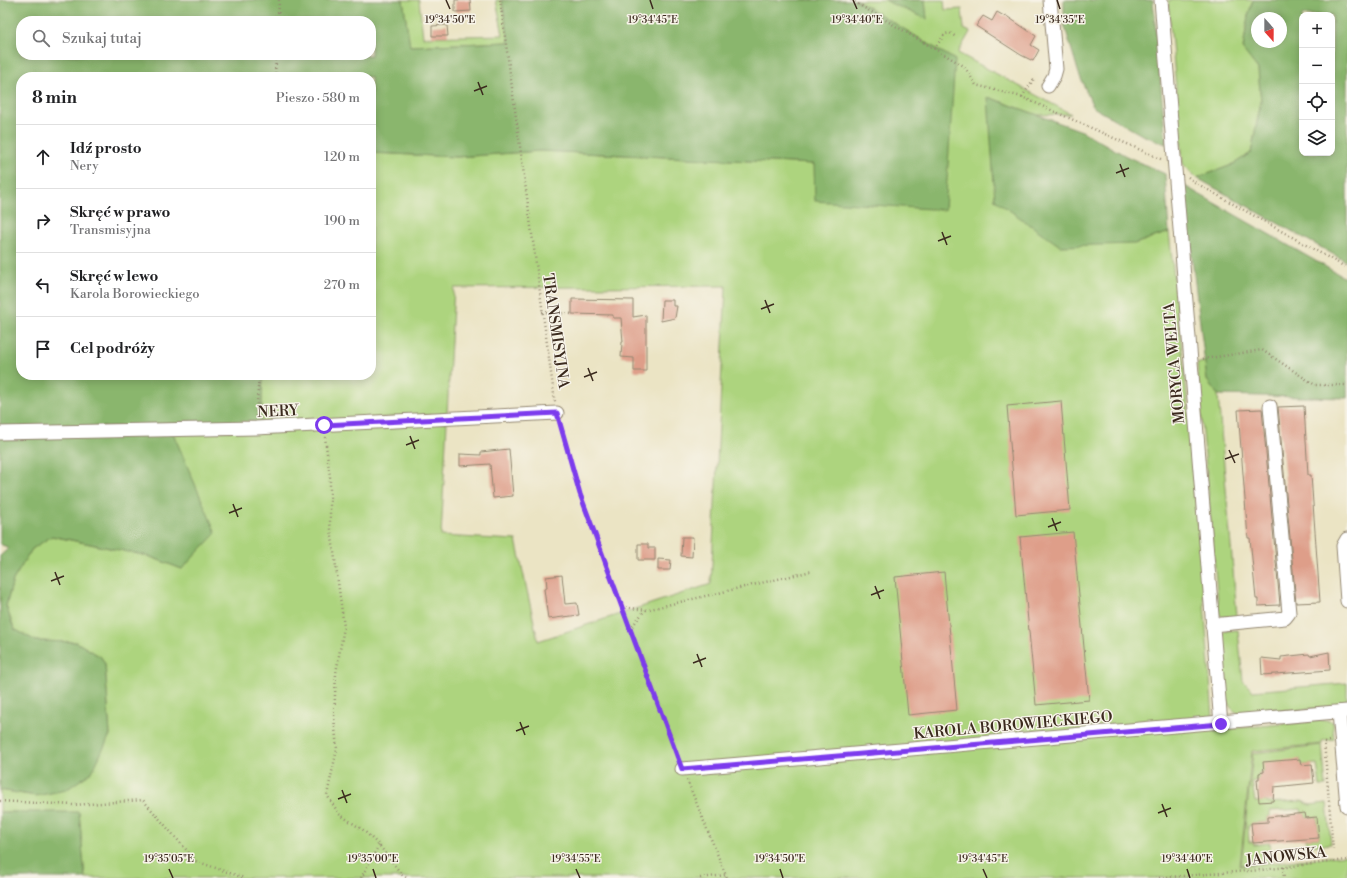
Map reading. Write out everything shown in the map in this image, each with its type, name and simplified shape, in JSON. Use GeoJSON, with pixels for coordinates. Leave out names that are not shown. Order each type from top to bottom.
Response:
{"type":"FeatureCollection","features":[{"type":"Feature","properties":{"kind":"street"},"geometry":{"type":"LineString","coordinates":[[1048,86],[1056,69],[1050,0]]}},
{"type":"Feature","properties":{"kind":"street","name":"MORYCA WELTA"},"geometry":{"type":"LineString","coordinates":[[1160,0],[1221,724]]}},
{"type":"Feature","properties":{"kind":"street"},"geometry":{"type":"LineString","coordinates":[[1212,625],[1285,618],[1289,613],[1270,406]]}},
{"type":"Feature","properties":{"kind":"street","name":"NERY"},"geometry":{"type":"LineString","coordinates":[[0,433],[256,428],[557,413]]}},
{"type":"Feature","properties":{"kind":"street"},"geometry":{"type":"LineString","coordinates":[[1347,539],[1343,546],[1347,601]]}},
{"type":"Feature","properties":{"kind":"street"},"geometry":{"type":"LineString","coordinates":[[1343,712],[1347,806]]}},
{"type":"Feature","properties":{"kind":"street","name":"KAROLA BOROWIECKIEGO"},"geometry":{"type":"LineString","coordinates":[[682,769],[1221,724],[1343,712]]}},
{"type":"Feature","properties":{"kind":"path"},"geometry":{"type":"LineString","coordinates":[[278,16],[279,0]]}},
{"type":"Feature","properties":{"kind":"path","name":"TRANSMISYJNA"},"geometry":{"type":"LineString","coordinates":[[500,0],[557,413],[580,494],[682,769],[726,877]]}},
{"type":"Feature","properties":{"kind":"path"},"geometry":{"type":"LineString","coordinates":[[850,0],[964,66],[976,85],[1022,97],[1174,165],[1196,183],[1347,268]]}},
{"type":"Feature","properties":{"kind":"path"},"geometry":{"type":"LineString","coordinates":[[934,50],[945,34],[950,33],[956,37]]}},
{"type":"Feature","properties":{"kind":"path"},"geometry":{"type":"LineString","coordinates":[[275,72],[276,60]]}},
{"type":"Feature","properties":{"kind":"path"},"geometry":{"type":"LineString","coordinates":[[1022,97],[1035,77]]}},
{"type":"Feature","properties":{"kind":"path"},"geometry":{"type":"LineString","coordinates":[[542,312],[572,314]]}},
{"type":"Feature","properties":{"kind":"path"},"geometry":{"type":"LineString","coordinates":[[1190,361],[1262,350],[1315,384],[1347,385]]}},
{"type":"Feature","properties":{"kind":"path"},"geometry":{"type":"LineString","coordinates":[[256,428],[259,380]]}},
{"type":"Feature","properties":{"kind":"path"},"geometry":{"type":"LineString","coordinates":[[324,425],[330,477],[330,522],[344,627],[336,673],[334,717],[336,749],[327,795],[339,814],[364,830],[379,846],[402,876],[407,878]]}},
{"type":"Feature","properties":{"kind":"path"},"geometry":{"type":"LineString","coordinates":[[622,607],[646,610],[812,571]]}},
{"type":"Feature","properties":{"kind":"path"},"geometry":{"type":"LineString","coordinates":[[630,629],[646,610]]}},
{"type":"Feature","properties":{"kind":"path"},"geometry":{"type":"LineString","coordinates":[[1324,744],[1334,849]]}},
{"type":"Feature","properties":{"kind":"path"},"geometry":{"type":"LineString","coordinates":[[0,801],[74,805],[143,800],[196,861],[244,878]]}},
{"type":"Feature","properties":{"kind":"path"},"geometry":{"type":"LineString","coordinates":[[361,878],[379,846]]}},
{"type":"Feature","properties":{"kind":"path","name":"JANOWSKA"},"geometry":{"type":"LineString","coordinates":[[1155,878],[1347,860]]}},
{"type":"Feature","properties":{"kind":"path"},"geometry":{"type":"LineString","coordinates":[[1283,867],[1284,878]]}},
{"type":"Feature","properties":{"kind":"path"},"geometry":{"type":"LineString","coordinates":[[700,878],[726,877]]}},
{"type":"Feature","properties":{"kind":"green space"},"geometry":{"type":"Polygon","coordinates":[[[0,0],[403,0],[410,46],[509,42],[502,0],[856,0],[955,60],[945,210],[815,201],[814,164],[540,151],[457,157],[376,153],[376,72],[16,72],[16,380],[263,380],[261,424],[0,429],[0,0]]]}},
{"type":"Feature","properties":{"kind":"green space"},"geometry":{"type":"Polygon","coordinates":[[[403,0],[419,0],[423,37],[503,35],[496,0],[502,0],[510,42],[409,46],[403,0]]]}},
{"type":"Feature","properties":{"kind":"green space"},"geometry":{"type":"Polygon","coordinates":[[[856,0],[944,0],[945,10],[962,9],[964,29],[970,32],[958,53],[1071,114],[1038,115],[988,97],[1134,244],[1169,232],[1189,414],[1214,730],[1329,720],[1333,723],[1334,739],[1322,741],[1322,744],[1252,751],[1240,866],[1347,855],[1347,878],[85,878],[79,813],[0,812],[0,790],[36,796],[110,735],[105,664],[101,657],[76,642],[36,641],[14,629],[6,606],[13,580],[32,549],[51,536],[148,556],[182,569],[173,433],[447,422],[441,536],[516,540],[538,641],[711,584],[726,286],[454,288],[447,414],[261,424],[263,380],[376,380],[376,153],[457,157],[540,151],[814,164],[955,60],[856,0]]]}},
{"type":"Feature","properties":{"kind":"green space"},"geometry":{"type":"Polygon","coordinates":[[[885,0],[925,0],[927,19],[890,3],[885,0]]]}},
{"type":"Feature","properties":{"kind":"green space"},"geometry":{"type":"Polygon","coordinates":[[[1064,0],[1153,0],[1166,144],[1142,135],[1093,107],[1079,74],[1064,24],[1064,0]]]}},
{"type":"Feature","properties":{"kind":"green space"},"geometry":{"type":"Polygon","coordinates":[[[1168,0],[1253,0],[1248,16],[1243,49],[1258,69],[1261,101],[1251,153],[1232,165],[1197,178],[1183,164],[1168,0]]]}},
{"type":"Feature","properties":{"kind":"green space"},"geometry":{"type":"Polygon","coordinates":[[[1253,0],[1347,0],[1347,262],[1197,178],[1232,165],[1251,153],[1261,101],[1258,69],[1243,50],[1248,16],[1253,0]]]}},
{"type":"Feature","properties":{"kind":"green space"},"geometry":{"type":"Polygon","coordinates":[[[988,97],[1082,131],[1126,156],[1165,174],[1169,232],[1134,244],[1060,246],[995,200],[988,97]]]}},
{"type":"Feature","properties":{"kind":"green space"},"geometry":{"type":"Polygon","coordinates":[[[1183,185],[1347,279],[1347,398],[1218,395],[1207,380],[1183,185]]]}},
{"type":"Feature","properties":{"kind":"green space"},"geometry":{"type":"Polygon","coordinates":[[[1205,361],[1207,380],[1218,395],[1237,616],[1223,618],[1219,614],[1197,364],[1205,361]]]}},
{"type":"Feature","properties":{"kind":"green space"},"geometry":{"type":"Polygon","coordinates":[[[173,433],[216,533],[182,569],[148,556],[52,536],[32,549],[13,580],[6,606],[14,629],[36,641],[76,642],[101,657],[105,664],[110,735],[92,772],[66,790],[36,796],[0,790],[0,556],[9,548],[0,544],[0,436],[173,433]]]}},
{"type":"Feature","properties":{"kind":"green space"},"geometry":{"type":"Polygon","coordinates":[[[1238,630],[1243,681],[1253,691],[1347,683],[1347,702],[1344,706],[1243,715],[1234,711],[1228,703],[1224,685],[1221,636],[1224,631],[1238,630]]]}},
{"type":"Feature","properties":{"kind":"green space"},"geometry":{"type":"Polygon","coordinates":[[[1322,745],[1326,786],[1320,786],[1317,764],[1301,765],[1300,759],[1259,773],[1259,779],[1252,782],[1255,802],[1266,801],[1267,803],[1302,801],[1310,805],[1327,803],[1331,844],[1307,846],[1306,839],[1319,838],[1317,817],[1306,818],[1305,813],[1302,814],[1301,809],[1270,811],[1268,822],[1252,823],[1252,825],[1248,826],[1249,842],[1253,842],[1254,845],[1270,843],[1272,861],[1241,865],[1253,753],[1322,745]]]}},
{"type":"Feature","properties":{"kind":"green space"},"geometry":{"type":"Polygon","coordinates":[[[0,812],[79,812],[85,878],[0,878],[0,812]]]}},
{"type":"Feature","properties":{"kind":"building"},"geometry":{"type":"Polygon","coordinates":[[[455,0],[470,0],[471,11],[455,12],[455,0]]]}},
{"type":"Feature","properties":{"kind":"building"},"geometry":{"type":"Polygon","coordinates":[[[997,12],[1004,16],[1005,15],[1036,36],[1031,45],[1039,50],[1033,61],[976,26],[983,16],[992,21],[997,12]]]}},
{"type":"Feature","properties":{"kind":"building"},"geometry":{"type":"Polygon","coordinates":[[[447,25],[448,36],[432,36],[432,26],[447,25]]]}},
{"type":"Feature","properties":{"kind":"building"},"geometry":{"type":"Polygon","coordinates":[[[572,299],[633,300],[633,317],[646,315],[646,371],[634,371],[634,358],[621,357],[623,342],[621,318],[613,318],[613,315],[572,314],[572,299]]]}},
{"type":"Feature","properties":{"kind":"building"},"geometry":{"type":"Polygon","coordinates":[[[662,300],[673,300],[673,306],[677,306],[675,318],[661,321],[662,300]]]}},
{"type":"Feature","properties":{"kind":"building"},"geometry":{"type":"Polygon","coordinates":[[[1061,401],[1070,510],[1016,515],[1007,406],[1061,401]]]}},
{"type":"Feature","properties":{"kind":"building"},"geometry":{"type":"Polygon","coordinates":[[[1304,406],[1308,475],[1311,475],[1320,602],[1296,603],[1278,407],[1304,406]]]}},
{"type":"Feature","properties":{"kind":"building"},"geometry":{"type":"Polygon","coordinates":[[[1262,409],[1280,605],[1258,606],[1250,538],[1248,538],[1238,410],[1262,409]]]}},
{"type":"Feature","properties":{"kind":"building"},"geometry":{"type":"Polygon","coordinates":[[[509,449],[513,496],[493,498],[490,464],[460,466],[460,454],[481,455],[481,452],[509,449]]]}},
{"type":"Feature","properties":{"kind":"building"},"geometry":{"type":"Polygon","coordinates":[[[1073,532],[1089,700],[1036,705],[1020,537],[1073,532]]]}},
{"type":"Feature","properties":{"kind":"building"},"geometry":{"type":"Polygon","coordinates":[[[682,537],[693,537],[692,557],[681,556],[682,537]]]}},
{"type":"Feature","properties":{"kind":"building"},"geometry":{"type":"Polygon","coordinates":[[[638,544],[648,544],[648,548],[655,548],[655,560],[638,560],[638,544]]]}},
{"type":"Feature","properties":{"kind":"building"},"geometry":{"type":"Polygon","coordinates":[[[658,559],[671,560],[670,570],[658,570],[658,559]]]}},
{"type":"Feature","properties":{"kind":"building"},"geometry":{"type":"Polygon","coordinates":[[[944,572],[957,710],[908,715],[895,577],[944,572]]]}},
{"type":"Feature","properties":{"kind":"building"},"geometry":{"type":"Polygon","coordinates":[[[562,575],[565,604],[577,603],[579,615],[548,619],[544,589],[547,588],[546,577],[562,575]]]}},
{"type":"Feature","properties":{"kind":"building"},"geometry":{"type":"Polygon","coordinates":[[[1329,652],[1330,670],[1262,675],[1261,658],[1281,660],[1281,657],[1309,654],[1310,656],[1329,652]]]}},
{"type":"Feature","properties":{"kind":"building"},"geometry":{"type":"Polygon","coordinates":[[[1300,759],[1301,765],[1312,764],[1314,783],[1274,787],[1273,801],[1259,802],[1257,779],[1259,779],[1259,773],[1264,772],[1263,762],[1300,759]]]}},
{"type":"Feature","properties":{"kind":"building"},"geometry":{"type":"Polygon","coordinates":[[[1305,813],[1306,818],[1317,817],[1319,838],[1253,843],[1251,823],[1268,822],[1268,817],[1305,813]]]}},
{"type":"Feature","properties":{"kind":"route"},"geometry":{"type":"LineString","coordinates":[[324,425],[512,414],[557,413],[580,494],[682,769],[1221,724]]}}]}
